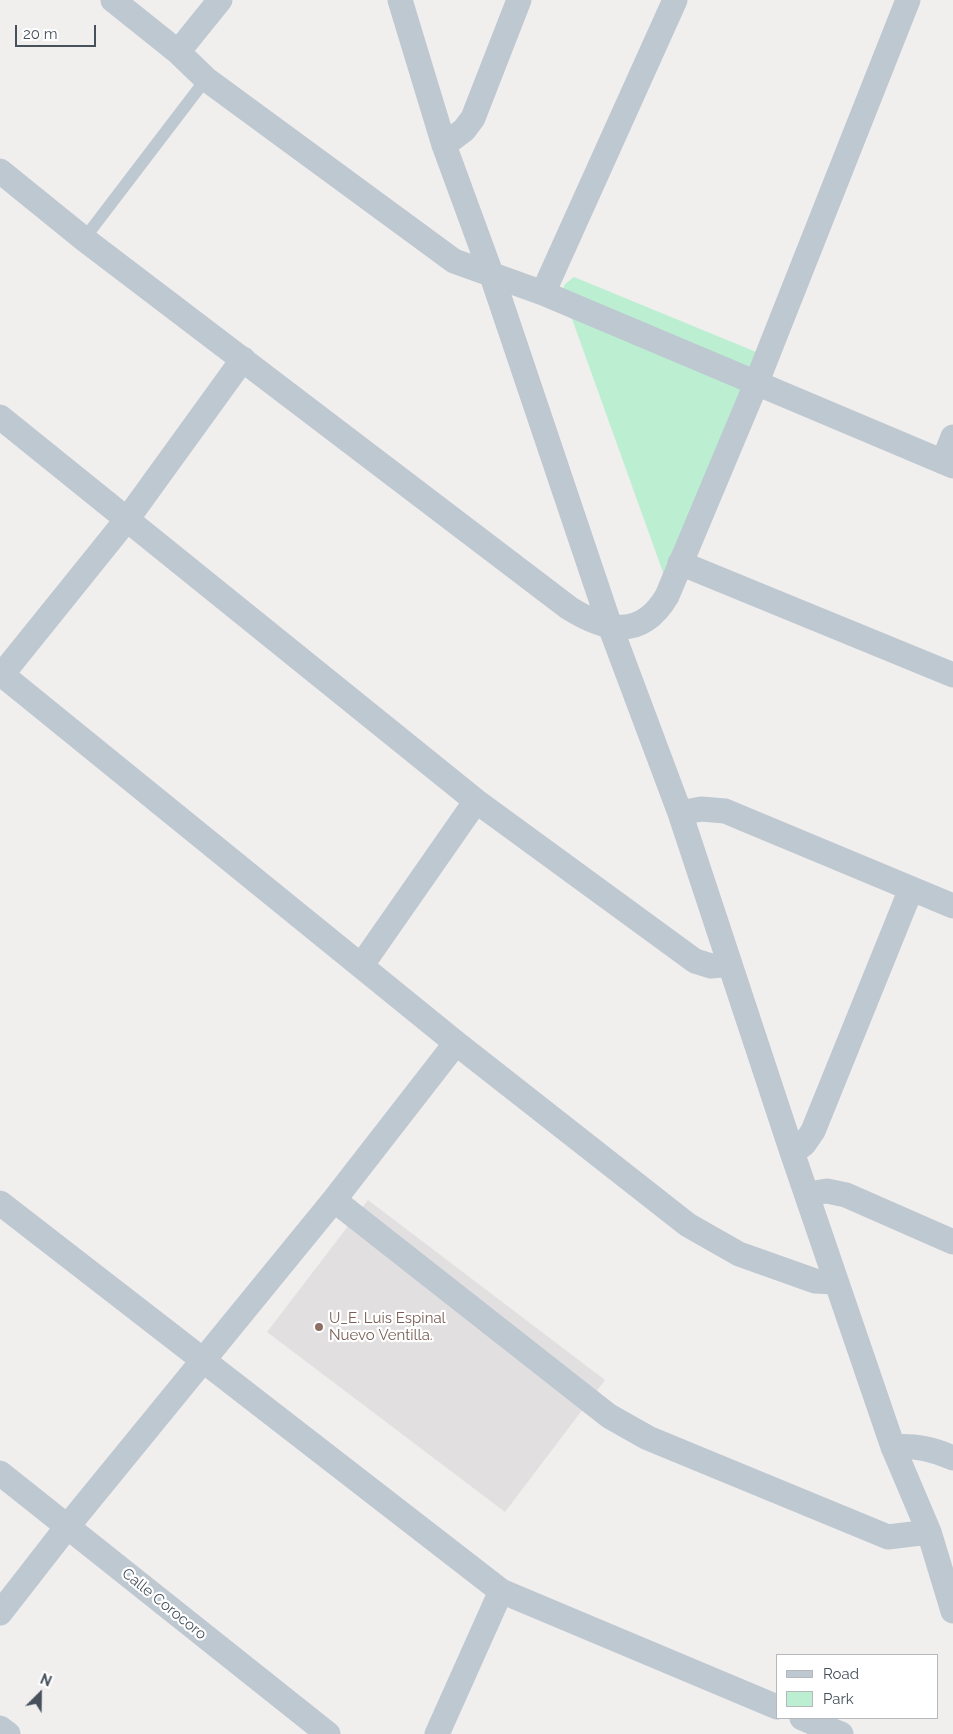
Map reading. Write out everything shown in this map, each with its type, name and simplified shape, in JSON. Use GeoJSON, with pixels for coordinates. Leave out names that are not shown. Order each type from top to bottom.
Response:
{"type":"FeatureCollection","features":[{"type":"Feature","properties":{"kind":"street"},"geometry":{"type":"LineString","coordinates":[[113,0],[178,52],[206,79],[454,261],[544,293],[948,464],[953,437]]}},
{"type":"Feature","properties":{"kind":"street"},"geometry":{"type":"LineString","coordinates":[[178,52],[220,0]]}},
{"type":"Feature","properties":{"kind":"street"},"geometry":{"type":"LineString","coordinates":[[400,0],[444,145],[492,276],[610,626],[680,813],[792,1152],[808,1194],[835,1282],[893,1447],[928,1532],[953,1611]]}},
{"type":"Feature","properties":{"kind":"street"},"geometry":{"type":"LineString","coordinates":[[444,145],[464,130],[473,118],[518,0]]}},
{"type":"Feature","properties":{"kind":"street"},"geometry":{"type":"LineString","coordinates":[[544,293],[675,0]]}},
{"type":"Feature","properties":{"kind":"street"},"geometry":{"type":"LineString","coordinates":[[0,171],[84,239],[569,608],[589,620],[610,626],[628,627],[657,613],[666,596],[756,384],[908,0]]}},
{"type":"Feature","properties":{"kind":"street"},"geometry":{"type":"LineString","coordinates":[[242,359],[128,518],[1,675],[456,1043],[688,1225],[739,1254],[815,1281],[835,1282]]}},
{"type":"Feature","properties":{"kind":"street"},"geometry":{"type":"LineString","coordinates":[[0,417],[128,518],[476,801],[695,961],[711,966],[730,964]]}},
{"type":"Feature","properties":{"kind":"street"},"geometry":{"type":"LineString","coordinates":[[680,563],[953,675]]}},
{"type":"Feature","properties":{"kind":"street"},"geometry":{"type":"LineString","coordinates":[[361,966],[476,801]]}},
{"type":"Feature","properties":{"kind":"street"},"geometry":{"type":"LineString","coordinates":[[680,813],[701,808],[725,811],[953,906]]}},
{"type":"Feature","properties":{"kind":"street"},"geometry":{"type":"LineString","coordinates":[[792,1152],[804,1144],[813,1132],[911,889]]}},
{"type":"Feature","properties":{"kind":"street"},"geometry":{"type":"LineString","coordinates":[[0,1613],[67,1527],[204,1362],[334,1200],[456,1043]]}},
{"type":"Feature","properties":{"kind":"street"},"geometry":{"type":"LineString","coordinates":[[808,1194],[828,1191],[846,1195],[953,1242]]}},
{"type":"Feature","properties":{"kind":"street"},"geometry":{"type":"LineString","coordinates":[[334,1200],[609,1416],[640,1434],[888,1537],[928,1532]]}},
{"type":"Feature","properties":{"kind":"street"},"geometry":{"type":"LineString","coordinates":[[0,1203],[501,1591],[776,1707]]}},
{"type":"Feature","properties":{"kind":"street"},"geometry":{"type":"LineString","coordinates":[[893,1447],[913,1445],[936,1450],[953,1458]]}},
{"type":"Feature","properties":{"kind":"street","name":"Calle Corocoro"},"geometry":{"type":"LineString","coordinates":[[0,1473],[328,1734]]}},
{"type":"Feature","properties":{"kind":"street"},"geometry":{"type":"LineString","coordinates":[[438,1734],[501,1591]]}},
{"type":"Feature","properties":{"kind":"street"},"geometry":{"type":"LineString","coordinates":[[804,1719],[841,1734]]}},
{"type":"Feature","properties":{"kind":"street"},"geometry":{"type":"LineString","coordinates":[[0,1728],[8,1734]]}},
{"type":"Feature","properties":{"kind":"lane"},"geometry":{"type":"LineString","coordinates":[[84,239],[206,79]]}},
{"type":"Feature","properties":{"kind":"shaded area"},"geometry":{"type":"Polygon","coordinates":[[[368,1200],[605,1380],[505,1512],[267,1332],[368,1200]]]}},
{"type":"Feature","properties":{"kind":"green space"},"geometry":{"type":"Polygon","coordinates":[[[574,277],[761,354],[665,578],[562,291],[565,284],[574,277]]]}},
{"type":"Feature","properties":{"kind":"place","name":"U_E. Luis Espinal Nuevo Ventilla."},"geometry":{"type":"Point","coordinates":[319,1327]}}]}
